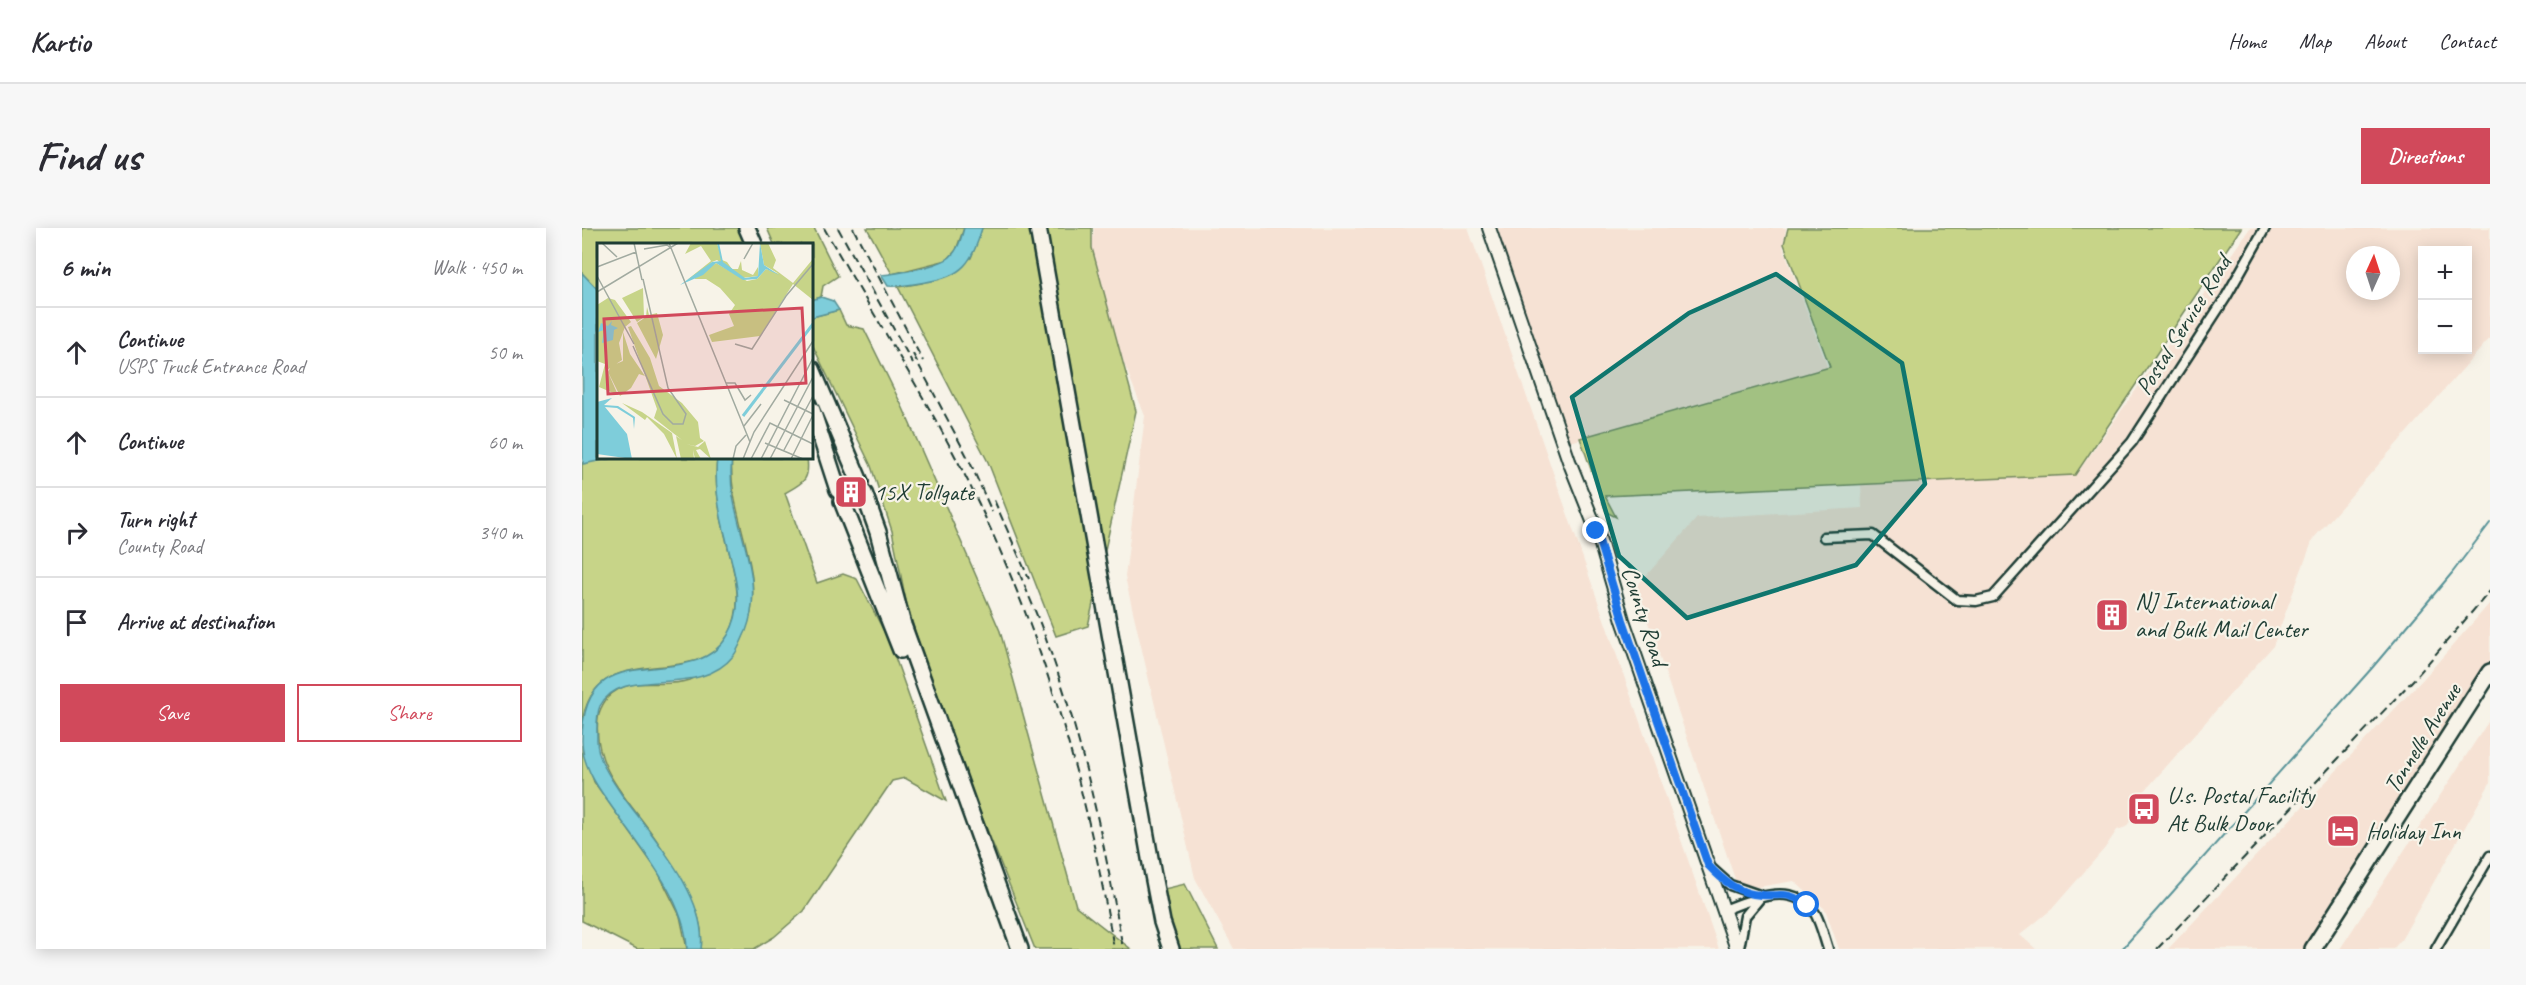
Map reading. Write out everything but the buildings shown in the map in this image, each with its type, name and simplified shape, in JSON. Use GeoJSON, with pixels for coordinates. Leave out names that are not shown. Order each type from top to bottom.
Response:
{"type":"FeatureCollection","features":[{"type":"Feature","properties":{"kind":"highway"},"geometry":{"type":"LineString","coordinates":[[747,228],[754,243]]}},
{"type":"Feature","properties":{"kind":"highway"},"geometry":{"type":"LineString","coordinates":[[759,228],[765,243]]}},
{"type":"Feature","properties":{"kind":"highway"},"geometry":{"type":"LineString","coordinates":[[1027,228],[1146,893],[1160,949]]}},
{"type":"Feature","properties":{"kind":"highway"},"geometry":{"type":"LineString","coordinates":[[1038,228],[1153,875],[1162,922],[1171,949]]}},
{"type":"Feature","properties":{"kind":"highway"},"geometry":{"type":"LineString","coordinates":[[813,371],[880,537],[903,625],[1009,949]]}},
{"type":"Feature","properties":{"kind":"highway"},"geometry":{"type":"LineString","coordinates":[[813,413],[840,495],[1020,949]]}},
{"type":"Feature","properties":{"kind":"highway","name":"Tonnelle Avenue"},"geometry":{"type":"LineString","coordinates":[[2313,949],[2490,672]]}},
{"type":"Feature","properties":{"kind":"highway","name":"Tonnelle Avenue"},"geometry":{"type":"LineString","coordinates":[[2320,949],[2490,685]]}},
{"type":"Feature","properties":{"kind":"main road","name":"County Road"},"geometry":{"type":"LineString","coordinates":[[1489,228],[1569,461],[1596,531],[1623,620],[1738,949]]}},
{"type":"Feature","properties":{"kind":"street","name":"Postal Service Road"},"geometry":{"type":"LineString","coordinates":[[1824,537],[1873,534],[1957,600],[1976,601],[1993,597],[2132,442],[2226,297],[2265,228]]}},
{"type":"Feature","properties":{"kind":"street"},"geometry":{"type":"LineString","coordinates":[[2436,949],[2490,856]]}},
{"type":"Feature","properties":{"kind":"street"},"geometry":{"type":"LineString","coordinates":[[1708,865],[1730,885],[1762,896]]}},
{"type":"Feature","properties":{"kind":"street"},"geometry":{"type":"LineString","coordinates":[[1724,910],[1762,896],[1787,895],[1807,905],[1817,918],[1828,949]]}},
{"type":"Feature","properties":{"kind":"street"},"geometry":{"type":"LineString","coordinates":[[1738,949],[1745,916],[1750,907],[1762,896]]}},
{"type":"Feature","properties":{"kind":"highlighted area"},"geometry":{"type":"Polygon","coordinates":[[[1776,274],[1902,363],[1925,484],[1856,565],[1687,618],[1619,556],[1572,397],[1689,313],[1776,274]]]}},
{"type":"Feature","properties":{"kind":"shaded area"},"geometry":{"type":"Polygon","coordinates":[[[1094,228],[1468,228],[1719,949],[1234,949],[1195,878],[1125,577],[1145,416],[1116,343],[1092,248],[1094,228]]]}},
{"type":"Feature","properties":{"kind":"shaded area"},"geometry":{"type":"Polygon","coordinates":[[[1495,228],[1786,228],[1783,247],[1828,368],[1567,443],[1495,228]]]}},
{"type":"Feature","properties":{"kind":"shaded area","name":"NJ International and Bulk Mail Center"},"geometry":{"type":"Polygon","coordinates":[[[2250,228],[2490,228],[2490,338],[2313,539],[2273,646],[2134,803],[2139,809],[2126,827],[2117,830],[2105,848],[2052,909],[2020,935],[2036,949],[1839,949],[1825,909],[1794,881],[1758,887],[1736,882],[1636,587],[1697,518],[1862,508],[1861,484],[2076,475],[2250,228]]]}},
{"type":"Feature","properties":{"kind":"shaded area"},"geometry":{"type":"Polygon","coordinates":[[[2490,603],[2490,665],[2307,949],[2168,949],[2424,678],[2490,603]]]}},
{"type":"Feature","properties":{"kind":"shaded area"},"geometry":{"type":"Polygon","coordinates":[[[2490,719],[2490,783],[2401,940],[2393,949],[2340,949],[2490,719]]]}},
{"type":"Feature","properties":{"kind":"green space"},"geometry":{"type":"Polygon","coordinates":[[[582,228],[739,228],[745,243],[597,243],[597,289],[582,273],[582,228]]]}},
{"type":"Feature","properties":{"kind":"green space"},"geometry":{"type":"Polygon","coordinates":[[[767,228],[814,228],[838,276],[823,286],[821,297],[813,300],[813,243],[774,243],[767,228]]]}},
{"type":"Feature","properties":{"kind":"green space"},"geometry":{"type":"Polygon","coordinates":[[[867,228],[964,228],[956,250],[947,260],[892,274],[867,228]]]}},
{"type":"Feature","properties":{"kind":"green space"},"geometry":{"type":"Polygon","coordinates":[[[982,228],[1092,228],[1092,248],[1136,411],[1088,626],[1056,636],[988,462],[898,287],[922,283],[971,258],[982,228]]]}},
{"type":"Feature","properties":{"kind":"green space"},"geometry":{"type":"Polygon","coordinates":[[[1788,228],[2241,228],[2075,475],[1605,496],[1616,517],[1606,512],[1580,438],[1830,367],[1784,244],[1788,228]]]}},
{"type":"Feature","properties":{"kind":"green space"},"geometry":{"type":"Polygon","coordinates":[[[839,310],[846,325],[864,329],[903,408],[1000,631],[1076,906],[1131,949],[1035,949],[978,807],[916,635],[906,601],[892,531],[871,466],[813,346],[813,317],[839,310]]]}},
{"type":"Feature","properties":{"kind":"green space"},"geometry":{"type":"Polygon","coordinates":[[[607,459],[717,459],[718,498],[736,585],[737,608],[730,632],[717,649],[699,659],[634,670],[614,676],[597,687],[585,710],[582,729],[582,463],[607,459]]]}},
{"type":"Feature","properties":{"kind":"green space"},"geometry":{"type":"Polygon","coordinates":[[[732,459],[807,459],[808,471],[804,480],[785,493],[817,583],[843,574],[857,579],[890,643],[946,801],[905,778],[892,781],[804,911],[774,937],[754,949],[701,949],[698,917],[686,888],[663,850],[614,782],[607,768],[598,736],[598,718],[607,698],[616,690],[636,684],[668,684],[689,680],[727,659],[735,652],[743,638],[752,603],[752,583],[750,562],[732,479],[732,459]]]}},
{"type":"Feature","properties":{"kind":"green space"},"geometry":{"type":"Polygon","coordinates":[[[582,745],[594,782],[657,870],[680,916],[687,949],[637,949],[582,921],[582,745]]]}},
{"type":"Feature","properties":{"kind":"green space"},"geometry":{"type":"Polygon","coordinates":[[[1185,884],[1218,949],[1180,949],[1168,912],[1164,889],[1185,884]]]}},
{"type":"Feature","properties":{"kind":"water"},"geometry":{"type":"Polygon","coordinates":[[[964,228],[982,228],[970,259],[957,272],[938,280],[888,286],[881,275],[927,266],[950,257],[957,248],[964,228]]]}},
{"type":"Feature","properties":{"kind":"water"},"geometry":{"type":"Polygon","coordinates":[[[582,273],[597,289],[597,459],[608,459],[583,464],[582,273]]]}},
{"type":"Feature","properties":{"kind":"water"},"geometry":{"type":"Polygon","coordinates":[[[821,297],[833,301],[839,310],[813,317],[813,300],[821,297]]]}},
{"type":"Feature","properties":{"kind":"water"},"geometry":{"type":"Polygon","coordinates":[[[717,459],[732,459],[731,480],[734,502],[750,565],[752,586],[752,608],[746,631],[734,655],[719,669],[682,680],[625,686],[611,693],[600,706],[597,722],[597,746],[605,768],[675,867],[696,908],[701,929],[701,949],[687,949],[684,930],[669,891],[595,782],[584,758],[582,741],[587,706],[600,685],[618,674],[690,663],[711,653],[728,635],[734,623],[738,599],[735,575],[721,518],[716,478],[717,459]]]}},
{"type":"Feature","properties":{"kind":"waterway"},"geometry":{"type":"LineString","coordinates":[[2122,949],[2372,668],[2452,573],[2490,523]]}},
{"type":"Feature","properties":{"kind":"railway"},"geometry":{"type":"LineString","coordinates":[[824,228],[924,399],[962,469],[1004,559],[1045,667],[1078,777],[1114,949]]}},
{"type":"Feature","properties":{"kind":"railway"},"geometry":{"type":"LineString","coordinates":[[838,228],[913,364]]}},
{"type":"Feature","properties":{"kind":"railway"},"geometry":{"type":"LineString","coordinates":[[853,228],[923,361]]}},
{"type":"Feature","properties":{"kind":"railway"},"geometry":{"type":"LineString","coordinates":[[913,354],[969,460],[992,512]]}},
{"type":"Feature","properties":{"kind":"railway"},"geometry":{"type":"LineString","coordinates":[[994,500],[1029,579]]}},
{"type":"Feature","properties":{"kind":"railway"},"geometry":{"type":"LineString","coordinates":[[1019,572],[1042,627],[1083,757],[1101,833],[1123,949]]}},
{"type":"Feature","properties":{"kind":"railway"},"geometry":{"type":"LineString","coordinates":[[2157,949],[2416,677],[2490,591]]}},
{"type":"Feature","properties":{"kind":"place","name":"15X Tollgate"},"geometry":{"type":"Point","coordinates":[851,492]}},
{"type":"Feature","properties":{"kind":"place","name":"NJ International and Bulk Mail Center"},"geometry":{"type":"Point","coordinates":[2112,615]}},
{"type":"Feature","properties":{"kind":"place","name":"U.s. Postal Facility At Bulk Door"},"geometry":{"type":"Point","coordinates":[2144,809]}},
{"type":"Feature","properties":{"kind":"place","name":"Holiday Inn"},"geometry":{"type":"Point","coordinates":[2343,831]}},
{"type":"Feature","properties":{"kind":"route"},"geometry":{"type":"LineString","coordinates":[[1596,531],[1623,620],[1708,865],[1724,881],[1740,890],[1762,896],[1787,895],[1807,905]]}}]}
